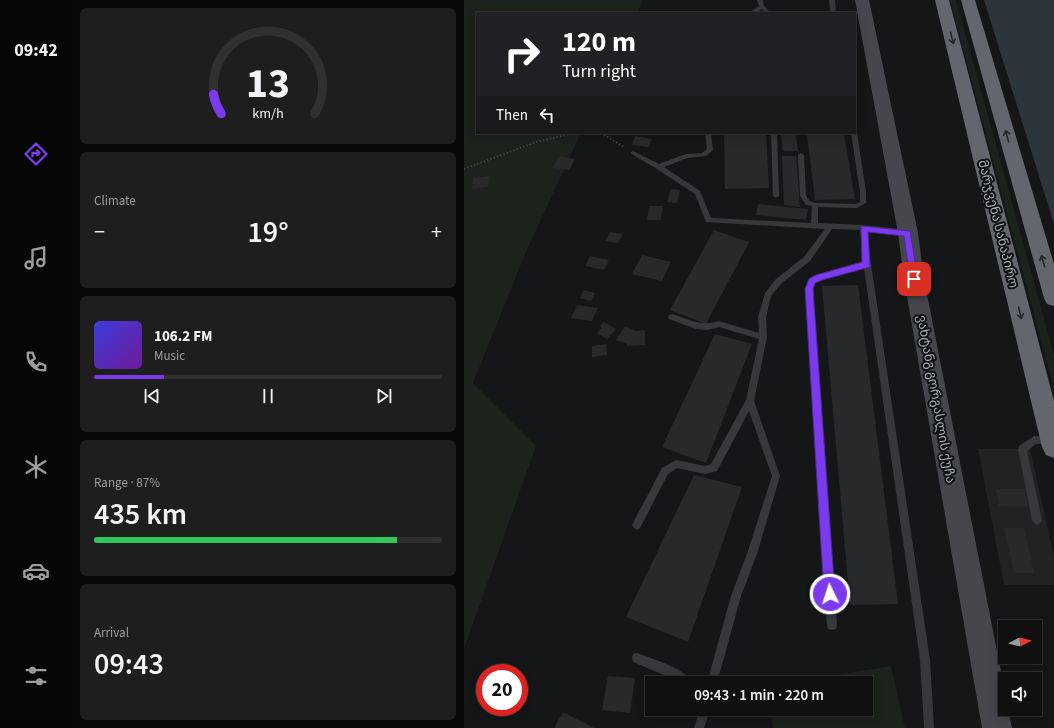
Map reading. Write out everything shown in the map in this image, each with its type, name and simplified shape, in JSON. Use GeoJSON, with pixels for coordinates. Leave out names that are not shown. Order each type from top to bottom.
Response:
{"type":"FeatureCollection","features":[{"type":"Feature","properties":{"kind":"highway","name":"მარჯვენა სანაპირო"},"geometry":{"type":"LineString","coordinates":[[942,0],[1053,444]]}},
{"type":"Feature","properties":{"kind":"highway"},"geometry":{"type":"LineString","coordinates":[[968,0],[1054,298]]}},
{"type":"Feature","properties":{"kind":"street","name":"ვახტანგ გორგასლის ქუჩა"},"geometry":{"type":"LineString","coordinates":[[862,0],[908,233],[918,303],[997,728]]}},
{"type":"Feature","properties":{"kind":"lane"},"geometry":{"type":"LineString","coordinates":[[760,0],[762,6],[767,12]]}},
{"type":"Feature","properties":{"kind":"lane"},"geometry":{"type":"LineString","coordinates":[[832,0],[833,12]]}},
{"type":"Feature","properties":{"kind":"lane"},"geometry":{"type":"LineString","coordinates":[[753,12],[762,6]]}},
{"type":"Feature","properties":{"kind":"lane"},"geometry":{"type":"LineString","coordinates":[[659,167],[686,156],[704,156],[710,150],[708,134]]}},
{"type":"Feature","properties":{"kind":"lane"},"geometry":{"type":"LineString","coordinates":[[774,134],[776,196]]}},
{"type":"Feature","properties":{"kind":"lane"},"geometry":{"type":"LineString","coordinates":[[801,155],[803,196],[808,203],[815,205],[856,206],[863,203],[863,192],[854,134]]}},
{"type":"Feature","properties":{"kind":"lane"},"geometry":{"type":"LineString","coordinates":[[633,153],[659,167],[698,193],[708,220],[863,228],[908,233]]}},
{"type":"Feature","properties":{"kind":"lane"},"geometry":{"type":"LineString","coordinates":[[814,226],[815,205]]}},
{"type":"Feature","properties":{"kind":"lane"},"geometry":{"type":"LineString","coordinates":[[637,525],[665,470],[676,464],[705,470],[714,468],[750,401],[763,337],[762,317],[768,295],[779,281],[807,259],[830,227]]}},
{"type":"Feature","properties":{"kind":"lane"},"geometry":{"type":"LineString","coordinates":[[863,228],[925,660],[929,728]]}},
{"type":"Feature","properties":{"kind":"lane"},"geometry":{"type":"LineString","coordinates":[[832,625],[809,289],[812,281],[819,277],[867,264]]}},
{"type":"Feature","properties":{"kind":"lane"},"geometry":{"type":"LineString","coordinates":[[672,317],[705,328],[713,327],[719,324],[763,337]]}},
{"type":"Feature","properties":{"kind":"lane"},"geometry":{"type":"LineString","coordinates":[[714,676],[736,596],[753,551],[776,476],[750,401]]}},
{"type":"Feature","properties":{"kind":"lane"},"geometry":{"type":"LineString","coordinates":[[1037,520],[1022,449],[1034,440],[1053,444]]}},
{"type":"Feature","properties":{"kind":"lane"},"geometry":{"type":"LineString","coordinates":[[637,658],[679,676]]}},
{"type":"Feature","properties":{"kind":"lane"},"geometry":{"type":"LineString","coordinates":[[699,728],[702,716]]}},
{"type":"Feature","properties":{"kind":"path"},"geometry":{"type":"LineString","coordinates":[[464,169],[536,142],[570,134]]}},
{"type":"Feature","properties":{"kind":"path"},"geometry":{"type":"LineString","coordinates":[[604,134],[633,153]]}},
{"type":"Feature","properties":{"kind":"shaded area"},"geometry":{"type":"Polygon","coordinates":[[[464,0],[643,0],[637,12],[476,12],[476,134],[581,134],[526,252],[473,383],[536,446],[464,649],[464,0]]]}},
{"type":"Feature","properties":{"kind":"shaded area"},"geometry":{"type":"Polygon","coordinates":[[[950,0],[956,0],[1054,355],[1054,389],[950,0]]]}},
{"type":"Feature","properties":{"kind":"shaded area"},"geometry":{"type":"Polygon","coordinates":[[[984,0],[1054,0],[1054,224],[984,0]]]}},
{"type":"Feature","properties":{"kind":"shaded area"},"geometry":{"type":"Polygon","coordinates":[[[978,449],[1030,449],[1054,557],[1054,585],[1004,585],[978,449]]]}},
{"type":"Feature","properties":{"kind":"shaded area"},"geometry":{"type":"Polygon","coordinates":[[[891,666],[905,728],[773,728],[771,716],[873,716],[873,676],[829,676],[891,666]]]}},
{"type":"Feature","properties":{"kind":"building"},"geometry":{"type":"Polygon","coordinates":[[[724,134],[766,134],[769,188],[725,189],[724,134]]]}},
{"type":"Feature","properties":{"kind":"building"},"geometry":{"type":"Polygon","coordinates":[[[844,134],[855,199],[815,200],[807,135],[796,135],[798,151],[783,151],[781,135],[844,134]]]}},
{"type":"Feature","properties":{"kind":"building"},"geometry":{"type":"Polygon","coordinates":[[[635,136],[652,139],[648,147],[632,145],[635,136]]]}},
{"type":"Feature","properties":{"kind":"building"},"geometry":{"type":"Polygon","coordinates":[[[559,156],[575,159],[569,170],[552,168],[559,156]]]}},
{"type":"Feature","properties":{"kind":"building"},"geometry":{"type":"Polygon","coordinates":[[[782,156],[796,156],[800,207],[784,205],[782,156]]]}},
{"type":"Feature","properties":{"kind":"building"},"geometry":{"type":"Polygon","coordinates":[[[489,176],[488,187],[472,189],[473,178],[489,176]]]}},
{"type":"Feature","properties":{"kind":"building"},"geometry":{"type":"Polygon","coordinates":[[[671,189],[680,190],[677,203],[667,202],[671,189]]]}},
{"type":"Feature","properties":{"kind":"building"},"geometry":{"type":"Polygon","coordinates":[[[758,204],[808,209],[806,220],[756,215],[758,204]]]}},
{"type":"Feature","properties":{"kind":"building"},"geometry":{"type":"Polygon","coordinates":[[[649,206],[663,206],[661,220],[647,220],[649,206]]]}},
{"type":"Feature","properties":{"kind":"building"},"geometry":{"type":"Polygon","coordinates":[[[714,230],[749,242],[706,324],[670,310],[714,230]]]}},
{"type":"Feature","properties":{"kind":"building"},"geometry":{"type":"Polygon","coordinates":[[[610,232],[623,234],[618,243],[605,241],[610,232]]]}},
{"type":"Feature","properties":{"kind":"building"},"geometry":{"type":"Polygon","coordinates":[[[642,255],[671,262],[662,281],[632,274],[642,255]]]}},
{"type":"Feature","properties":{"kind":"building"},"geometry":{"type":"Polygon","coordinates":[[[590,256],[609,260],[604,270],[585,266],[590,256]]]}},
{"type":"Feature","properties":{"kind":"building"},"geometry":{"type":"Polygon","coordinates":[[[858,285],[898,604],[850,605],[822,286],[858,285]]]}},
{"type":"Feature","properties":{"kind":"building"},"geometry":{"type":"Polygon","coordinates":[[[584,290],[595,293],[591,301],[580,298],[584,290]]]}},
{"type":"Feature","properties":{"kind":"building"},"geometry":{"type":"Polygon","coordinates":[[[577,305],[598,308],[592,321],[571,318],[577,305]]]}},
{"type":"Feature","properties":{"kind":"building"},"geometry":{"type":"Polygon","coordinates":[[[604,322],[616,329],[607,339],[597,333],[602,327],[600,326],[604,322]]]}},
{"type":"Feature","properties":{"kind":"building"},"geometry":{"type":"Polygon","coordinates":[[[625,326],[636,331],[645,330],[645,345],[627,346],[627,344],[616,340],[625,326]]]}},
{"type":"Feature","properties":{"kind":"building"},"geometry":{"type":"Polygon","coordinates":[[[715,334],[752,344],[706,463],[662,447],[715,334]]]}},
{"type":"Feature","properties":{"kind":"building"},"geometry":{"type":"Polygon","coordinates":[[[606,344],[607,355],[592,357],[592,346],[606,344]]]}},
{"type":"Feature","properties":{"kind":"building"},"geometry":{"type":"Polygon","coordinates":[[[694,475],[742,487],[688,642],[626,617],[694,475]]]}},
{"type":"Feature","properties":{"kind":"building"},"geometry":{"type":"Polygon","coordinates":[[[996,489],[1025,489],[1028,507],[999,506],[996,489]]]}},
{"type":"Feature","properties":{"kind":"building"},"geometry":{"type":"Polygon","coordinates":[[[1004,528],[1024,528],[1034,573],[1014,573],[1004,528]]]}},
{"type":"Feature","properties":{"kind":"building"},"geometry":{"type":"Polygon","coordinates":[[[608,676],[635,678],[630,713],[602,710],[608,676]]]}},
{"type":"Feature","properties":{"kind":"building"},"geometry":{"type":"Polygon","coordinates":[[[563,712],[594,728],[554,728],[563,712]]]}},
{"type":"Feature","properties":{"kind":"route"},"geometry":{"type":"LineString","coordinates":[[830,594],[809,289],[812,281],[819,277],[867,264],[863,228],[908,233],[914,279]]}}]}
